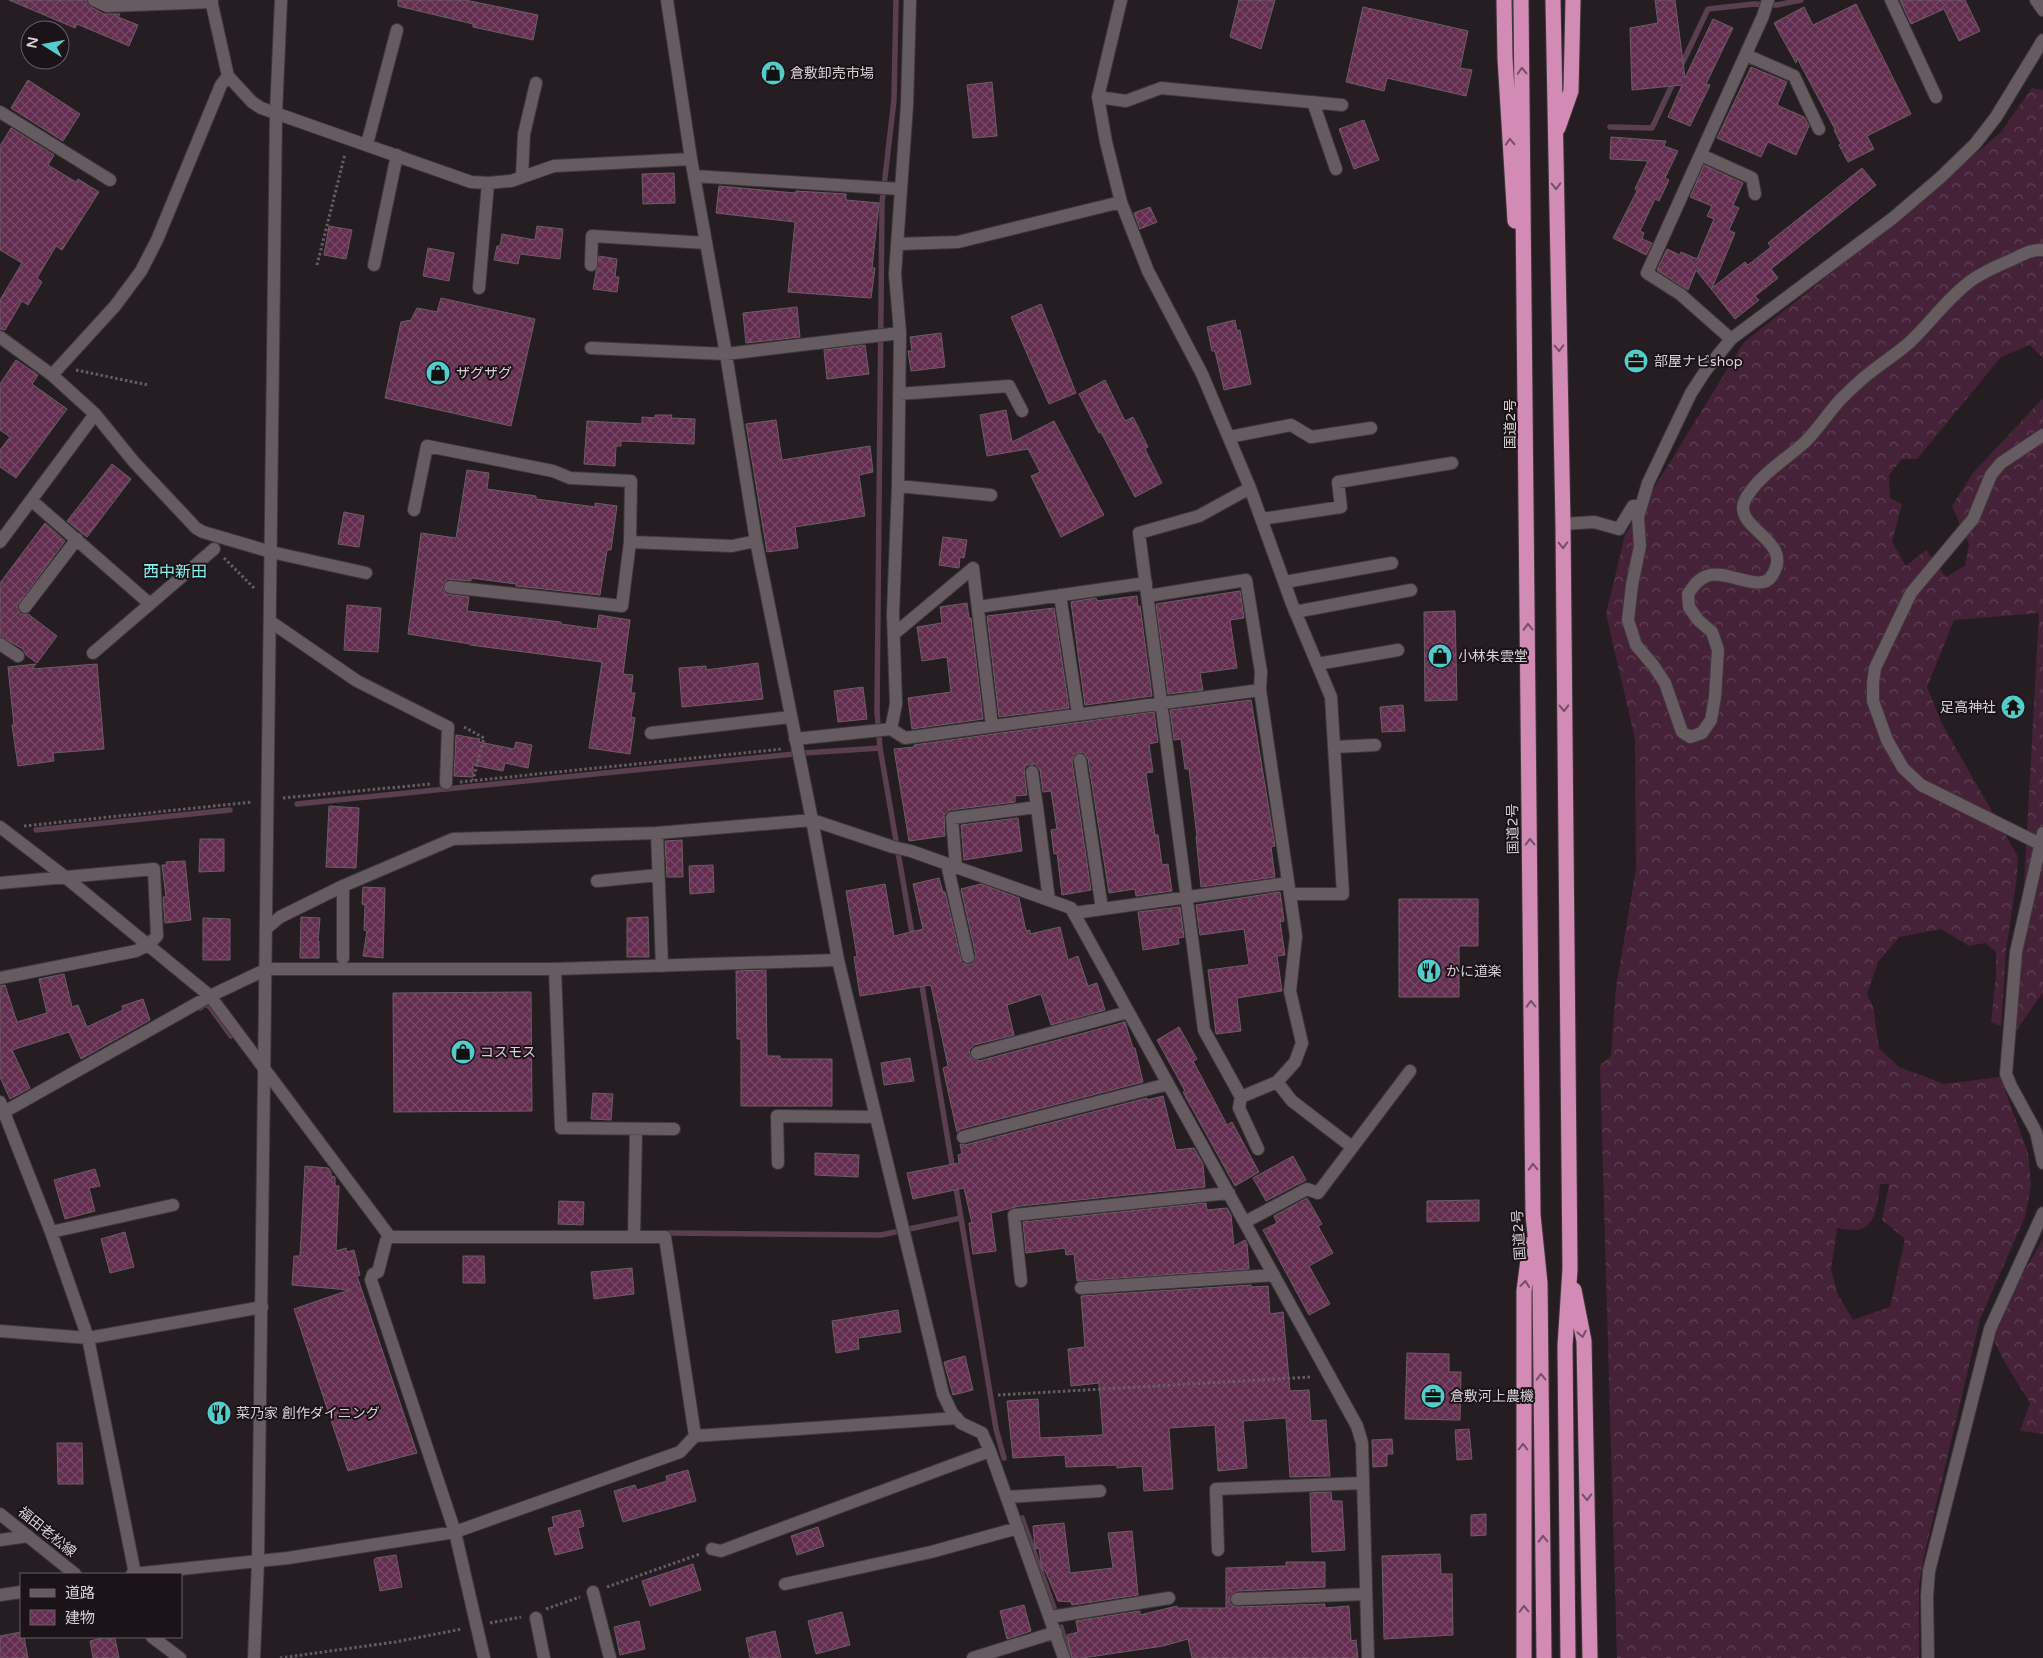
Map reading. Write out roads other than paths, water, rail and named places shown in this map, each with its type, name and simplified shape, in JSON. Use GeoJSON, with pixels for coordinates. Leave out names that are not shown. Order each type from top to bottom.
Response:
{"type":"FeatureCollection","features":[{"type":"Feature","properties":{"kind":"highway"},"geometry":{"type":"LineString","coordinates":[[1504,0],[1512,196],[1526,365]]}},
{"type":"Feature","properties":{"kind":"highway","name":"国道2号"},"geometry":{"type":"LineString","coordinates":[[1521,0],[1533,1215],[1540,1282],[1544,1658]]}},
{"type":"Feature","properties":{"kind":"highway"},"geometry":{"type":"LineString","coordinates":[[1553,0],[1563,524],[1570,1269],[1565,1346],[1568,1658]]}},
{"type":"Feature","properties":{"kind":"highway"},"geometry":{"type":"LineString","coordinates":[[1555,137],[1571,92],[1573,0]]}},
{"type":"Feature","properties":{"kind":"highway"},"geometry":{"type":"LineString","coordinates":[[1524,1658],[1524,1291],[1533,1215]]}},
{"type":"Feature","properties":{"kind":"highway"},"geometry":{"type":"LineString","coordinates":[[1570,1269],[1584,1341],[1590,1658]]}},
{"type":"Feature","properties":{"kind":"street"},"geometry":{"type":"LineString","coordinates":[[94,0],[107,6],[212,1],[228,76],[252,102],[261,108],[397,154],[471,182],[511,181],[554,166],[691,159]]}},
{"type":"Feature","properties":{"kind":"street"},"geometry":{"type":"LineString","coordinates":[[254,1658],[258,1561],[267,969],[276,113],[281,0]]}},
{"type":"Feature","properties":{"kind":"street"},"geometry":{"type":"LineString","coordinates":[[667,0],[691,159],[726,354],[756,541],[838,960],[943,1394],[956,1418],[961,1423],[982,1433],[990,1450],[1064,1658]]}},
{"type":"Feature","properties":{"kind":"street"},"geometry":{"type":"LineString","coordinates":[[891,729],[896,704],[894,634],[900,333],[895,274],[907,106],[910,0]]}},
{"type":"Feature","properties":{"kind":"street"},"geometry":{"type":"LineString","coordinates":[[1074,913],[1187,898],[1289,889],[1343,894],[1331,697],[1296,612],[1250,488],[1202,374],[1148,271],[1121,202],[1106,142],[1098,97],[1121,0]]}},
{"type":"Feature","properties":{"kind":"street"},"geometry":{"type":"LineString","coordinates":[[1891,0],[1936,97]]}},
{"type":"Feature","properties":{"kind":"street"},"geometry":{"type":"LineString","coordinates":[[2036,0],[2043,10]]}},
{"type":"Feature","properties":{"kind":"street"},"geometry":{"type":"LineString","coordinates":[[1731,339],[1680,294],[1647,273],[1746,55],[1767,3]]}},
{"type":"Feature","properties":{"kind":"street"},"geometry":{"type":"LineString","coordinates":[[367,144],[397,30]]}},
{"type":"Feature","properties":{"kind":"street"},"geometry":{"type":"LineString","coordinates":[[2043,40],[1996,117],[1975,144],[1941,177],[1893,218],[1731,339],[1706,370],[1691,393],[1648,483],[1638,517],[1640,546],[1632,584],[1628,620],[1636,645],[1653,664],[1665,683],[1682,732],[1690,737],[1702,733],[1711,720],[1716,697],[1718,650],[1712,632],[1698,620],[1689,606],[1688,594],[1697,582],[1708,575],[1718,574],[1761,583],[1770,580],[1777,568],[1777,557],[1772,544],[1747,520],[1743,510],[1745,499],[1757,484],[1807,440],[1839,401],[1868,374],[1910,342],[1949,300],[1970,281],[1996,266],[2034,249],[2043,250]]}},
{"type":"Feature","properties":{"kind":"street"},"geometry":{"type":"LineString","coordinates":[[1746,55],[1794,76],[1819,129]]}},
{"type":"Feature","properties":{"kind":"street"},"geometry":{"type":"LineString","coordinates":[[56,371],[115,306],[141,271],[157,240],[221,85],[228,76]]}},
{"type":"Feature","properties":{"kind":"street"},"geometry":{"type":"LineString","coordinates":[[522,176],[524,134],[536,83]]}},
{"type":"Feature","properties":{"kind":"street"},"geometry":{"type":"LineString","coordinates":[[1098,97],[1126,101],[1161,88],[1342,105]]}},
{"type":"Feature","properties":{"kind":"street"},"geometry":{"type":"LineString","coordinates":[[1313,102],[1336,169]]}},
{"type":"Feature","properties":{"kind":"street"},"geometry":{"type":"LineString","coordinates":[[0,112],[110,180]]}},
{"type":"Feature","properties":{"kind":"street"},"geometry":{"type":"LineString","coordinates":[[374,265],[397,154]]}},
{"type":"Feature","properties":{"kind":"street"},"geometry":{"type":"LineString","coordinates":[[1701,155],[1752,178],[1754,194]]}},
{"type":"Feature","properties":{"kind":"street"},"geometry":{"type":"LineString","coordinates":[[694,176],[900,189]]}},
{"type":"Feature","properties":{"kind":"street"},"geometry":{"type":"LineString","coordinates":[[479,288],[488,183]]}},
{"type":"Feature","properties":{"kind":"street"},"geometry":{"type":"LineString","coordinates":[[897,244],[958,242],[1121,202]]}},
{"type":"Feature","properties":{"kind":"street"},"geometry":{"type":"LineString","coordinates":[[591,265],[592,236],[706,243]]}},
{"type":"Feature","properties":{"kind":"street"},"geometry":{"type":"LineString","coordinates":[[591,348],[726,354],[900,333]]}},
{"type":"Feature","properties":{"kind":"street"},"geometry":{"type":"LineString","coordinates":[[0,337],[56,371],[95,414],[134,462],[196,528],[203,532],[271,552],[366,573]]}},
{"type":"Feature","properties":{"kind":"street"},"geometry":{"type":"LineString","coordinates":[[899,394],[1009,386],[1022,411]]}},
{"type":"Feature","properties":{"kind":"street"},"geometry":{"type":"LineString","coordinates":[[0,542],[95,414]]}},
{"type":"Feature","properties":{"kind":"street"},"geometry":{"type":"LineString","coordinates":[[1229,437],[1291,425],[1311,437],[1371,428]]}},
{"type":"Feature","properties":{"kind":"street"},"geometry":{"type":"LineString","coordinates":[[2043,435],[2001,463],[1991,475],[1973,519],[1911,594],[1875,668],[1873,683],[1873,701],[1887,740],[1903,768],[1920,785],[2041,839],[2016,952],[2006,1074],[2036,1132],[2043,1163]]}},
{"type":"Feature","properties":{"kind":"street"},"geometry":{"type":"LineString","coordinates":[[414,510],[427,446],[553,471],[570,478],[631,481],[630,542],[622,606],[450,587]]}},
{"type":"Feature","properties":{"kind":"street"},"geometry":{"type":"LineString","coordinates":[[1262,519],[1341,507],[1338,482],[1452,463]]}},
{"type":"Feature","properties":{"kind":"street"},"geometry":{"type":"LineString","coordinates":[[898,486],[991,496]]}},
{"type":"Feature","properties":{"kind":"street"},"geometry":{"type":"LineString","coordinates":[[1250,488],[1199,516],[1140,533],[1204,1030],[1241,1097],[1239,1108],[1258,1149]]}},
{"type":"Feature","properties":{"kind":"street"},"geometry":{"type":"LineString","coordinates":[[31,500],[150,604]]}},
{"type":"Feature","properties":{"kind":"street"},"geometry":{"type":"LineString","coordinates":[[1563,524],[1594,522],[1619,529],[1633,506],[1642,504]]}},
{"type":"Feature","properties":{"kind":"street"},"geometry":{"type":"LineString","coordinates":[[25,607],[77,539]]}},
{"type":"Feature","properties":{"kind":"street"},"geometry":{"type":"LineString","coordinates":[[630,542],[732,546],[756,541]]}},
{"type":"Feature","properties":{"kind":"street"},"geometry":{"type":"LineString","coordinates":[[93,653],[214,549]]}},
{"type":"Feature","properties":{"kind":"street"},"geometry":{"type":"LineString","coordinates":[[1285,582],[1392,564]]}},
{"type":"Feature","properties":{"kind":"street"},"geometry":{"type":"LineString","coordinates":[[894,634],[973,568],[992,726]]}},
{"type":"Feature","properties":{"kind":"street"},"geometry":{"type":"LineString","coordinates":[[978,607],[1060,595],[1147,590],[1246,580],[1261,672],[1260,690],[1296,936],[1290,991],[1302,1043],[1294,1062],[1277,1082],[1241,1097]]}},
{"type":"Feature","properties":{"kind":"street"},"geometry":{"type":"LineString","coordinates":[[1296,612],[1411,590]]}},
{"type":"Feature","properties":{"kind":"street"},"geometry":{"type":"LineString","coordinates":[[1060,595],[1078,714]]}},
{"type":"Feature","properties":{"kind":"street"},"geometry":{"type":"LineString","coordinates":[[271,622],[357,680],[448,727],[446,783]]}},
{"type":"Feature","properties":{"kind":"street"},"geometry":{"type":"LineString","coordinates":[[0,644],[18,656]]}},
{"type":"Feature","properties":{"kind":"street"},"geometry":{"type":"LineString","coordinates":[[1318,664],[1398,650]]}},
{"type":"Feature","properties":{"kind":"street"},"geometry":{"type":"LineString","coordinates":[[797,749],[891,729],[905,738],[1260,690]]}},
{"type":"Feature","properties":{"kind":"street"},"geometry":{"type":"LineString","coordinates":[[651,733],[790,717]]}},
{"type":"Feature","properties":{"kind":"street"},"geometry":{"type":"LineString","coordinates":[[1334,747],[1375,745]]}},
{"type":"Feature","properties":{"kind":"street"},"geometry":{"type":"LineString","coordinates":[[1080,760],[1102,909]]}},
{"type":"Feature","properties":{"kind":"street"},"geometry":{"type":"LineString","coordinates":[[1032,772],[1048,900]]}},
{"type":"Feature","properties":{"kind":"street"},"geometry":{"type":"LineString","coordinates":[[968,957],[952,865],[952,818],[1037,808]]}},
{"type":"Feature","properties":{"kind":"street"},"geometry":{"type":"LineString","coordinates":[[267,928],[280,917],[343,886],[453,839],[657,833],[812,820],[952,865],[1071,908],[1357,1426],[1362,1443],[1364,1483],[1368,1658]]}},
{"type":"Feature","properties":{"kind":"street"},"geometry":{"type":"LineString","coordinates":[[1,828],[64,876],[210,996],[390,1237]]}},
{"type":"Feature","properties":{"kind":"street"},"geometry":{"type":"LineString","coordinates":[[657,833],[662,966]]}},
{"type":"Feature","properties":{"kind":"street"},"geometry":{"type":"LineString","coordinates":[[0,883],[154,869],[157,936],[148,945],[136,951],[0,978]]}},
{"type":"Feature","properties":{"kind":"street"},"geometry":{"type":"LineString","coordinates":[[597,881],[658,874]]}},
{"type":"Feature","properties":{"kind":"street"},"geometry":{"type":"LineString","coordinates":[[343,886],[343,958]]}},
{"type":"Feature","properties":{"kind":"street"},"geometry":{"type":"LineString","coordinates":[[134,1573],[88,1338],[51,1232],[2,1107],[210,996],[267,969],[555,969],[838,960]]}},
{"type":"Feature","properties":{"kind":"street"},"geometry":{"type":"LineString","coordinates":[[555,969],[561,1128],[674,1130]]}},
{"type":"Feature","properties":{"kind":"street"},"geometry":{"type":"LineString","coordinates":[[977,1053],[1128,1012]]}},
{"type":"Feature","properties":{"kind":"street"},"geometry":{"type":"LineString","coordinates":[[1245,1222],[1307,1189],[1318,1193],[1410,1071]]}},
{"type":"Feature","properties":{"kind":"street"},"geometry":{"type":"LineString","coordinates":[[1277,1082],[1292,1101],[1352,1147]]}},
{"type":"Feature","properties":{"kind":"street"},"geometry":{"type":"LineString","coordinates":[[963,1137],[1168,1084]]}},
{"type":"Feature","properties":{"kind":"street"},"geometry":{"type":"LineString","coordinates":[[778,1163],[777,1116],[876,1118]]}},
{"type":"Feature","properties":{"kind":"street"},"geometry":{"type":"LineString","coordinates":[[634,1237],[636,1129]]}},
{"type":"Feature","properties":{"kind":"street"},"geometry":{"type":"LineString","coordinates":[[1021,1281],[1014,1215],[1229,1193]]}},
{"type":"Feature","properties":{"kind":"street"},"geometry":{"type":"LineString","coordinates":[[51,1232],[173,1205]]}},
{"type":"Feature","properties":{"kind":"street"},"geometry":{"type":"LineString","coordinates":[[1928,1658],[1927,1596],[1929,1571],[1990,1329],[2043,1213]]}},
{"type":"Feature","properties":{"kind":"street"},"geometry":{"type":"LineString","coordinates":[[484,1658],[455,1532],[371,1280],[373,1274],[378,1272],[386,1241],[390,1237],[665,1238],[695,1436]]}},
{"type":"Feature","properties":{"kind":"street"},"geometry":{"type":"LineString","coordinates":[[1081,1288],[1274,1275]]}},
{"type":"Feature","properties":{"kind":"street"},"geometry":{"type":"LineString","coordinates":[[1,1329],[88,1338],[262,1307]]}},
{"type":"Feature","properties":{"kind":"street"},"geometry":{"type":"LineString","coordinates":[[144,1573],[258,1561],[455,1532],[680,1452],[695,1436],[956,1418]]}},
{"type":"Feature","properties":{"kind":"street"},"geometry":{"type":"LineString","coordinates":[[712,1549],[721,1551],[990,1450]]}},
{"type":"Feature","properties":{"kind":"street"},"geometry":{"type":"LineString","coordinates":[[1218,1550],[1216,1489],[1364,1483]]}},
{"type":"Feature","properties":{"kind":"street"},"geometry":{"type":"LineString","coordinates":[[1007,1497],[1100,1491]]}},
{"type":"Feature","properties":{"kind":"street","name":"福田老松線"},"geometry":{"type":"LineString","coordinates":[[0,1514],[74,1573]]}},
{"type":"Feature","properties":{"kind":"street"},"geometry":{"type":"LineString","coordinates":[[784,1584],[931,1552],[1018,1528]]}},
{"type":"Feature","properties":{"kind":"street"},"geometry":{"type":"LineString","coordinates":[[0,1540],[28,1536]]}},
{"type":"Feature","properties":{"kind":"street"},"geometry":{"type":"LineString","coordinates":[[0,1595],[20,1592]]}},
{"type":"Feature","properties":{"kind":"street"},"geometry":{"type":"LineString","coordinates":[[593,1592],[610,1658]]}},
{"type":"Feature","properties":{"kind":"street"},"geometry":{"type":"LineString","coordinates":[[1237,1599],[1366,1594]]}},
{"type":"Feature","properties":{"kind":"street"},"geometry":{"type":"LineString","coordinates":[[1051,1617],[1169,1598]]}},
{"type":"Feature","properties":{"kind":"street"},"geometry":{"type":"LineString","coordinates":[[534,1615],[544,1658]]}},
{"type":"Feature","properties":{"kind":"street"},"geometry":{"type":"LineString","coordinates":[[973,1658],[1056,1632]]}},
{"type":"Feature","properties":{"kind":"street"},"geometry":{"type":"LineString","coordinates":[[153,1638],[180,1658]]}},
{"type":"Feature","properties":{"kind":"waterway"},"geometry":{"type":"LineString","coordinates":[[896,0],[894,100],[882,203],[877,712],[880,748],[913,939]]}},
{"type":"Feature","properties":{"kind":"waterway"},"geometry":{"type":"LineString","coordinates":[[1680,68],[1708,9],[1754,4],[1777,5],[1801,0]]}},
{"type":"Feature","properties":{"kind":"waterway"},"geometry":{"type":"LineString","coordinates":[[1610,127],[1652,128],[1674,81]]}},
{"type":"Feature","properties":{"kind":"waterway"},"geometry":{"type":"LineString","coordinates":[[297,804],[804,753],[880,748]]}},
{"type":"Feature","properties":{"kind":"waterway"},"geometry":{"type":"LineString","coordinates":[[36,830],[230,810]]}},
{"type":"Feature","properties":{"kind":"waterway"},"geometry":{"type":"LineString","coordinates":[[921,980],[953,1171]]}},
{"type":"Feature","properties":{"kind":"waterway"},"geometry":{"type":"LineString","coordinates":[[200,1008],[205,1004],[210,1007],[231,1036]]}},
{"type":"Feature","properties":{"kind":"waterway"},"geometry":{"type":"LineString","coordinates":[[955,1182],[996,1429],[1004,1458]]}},
{"type":"Feature","properties":{"kind":"waterway"},"geometry":{"type":"LineString","coordinates":[[909,1229],[961,1218]]}},
{"type":"Feature","properties":{"kind":"waterway"},"geometry":{"type":"LineString","coordinates":[[669,1233],[881,1235],[895,1232]]}},
{"type":"Feature","properties":{"kind":"waterway"},"geometry":{"type":"LineString","coordinates":[[1022,1518],[1054,1608]]}},
{"type":"Feature","properties":{"kind":"waterway"},"geometry":{"type":"LineString","coordinates":[[1061,1627],[1070,1658]]}},
{"type":"Feature","properties":{"kind":"place","name":"倉敷卸売市場"},"geometry":{"type":"Point","coordinates":[773,73]}},
{"type":"Feature","properties":{"kind":"place","name":"部屋ナビshop"},"geometry":{"type":"Point","coordinates":[1636,361]}},
{"type":"Feature","properties":{"kind":"place","name":"ザグザグ"},"geometry":{"type":"Point","coordinates":[438,373]}},
{"type":"Feature","properties":{"kind":"place","name":"小林朱雲堂"},"geometry":{"type":"Point","coordinates":[1440,656]}},
{"type":"Feature","properties":{"kind":"place","name":"足高神社"},"geometry":{"type":"Point","coordinates":[2013,707]}},
{"type":"Feature","properties":{"kind":"place","name":"かに道楽"},"geometry":{"type":"Point","coordinates":[1429,971]}},
{"type":"Feature","properties":{"kind":"place","name":"コスモス"},"geometry":{"type":"Point","coordinates":[463,1052]}},
{"type":"Feature","properties":{"kind":"place","name":"倉敷河上農機"},"geometry":{"type":"Point","coordinates":[1433,1396]}},
{"type":"Feature","properties":{"kind":"place","name":"菜乃家 創作ダイニング"},"geometry":{"type":"Point","coordinates":[219,1413]}},
{"type":"Feature","properties":{"kind":"district","name":"西中新田"},"geometry":{"type":"Point","coordinates":[175,572]}}]}
